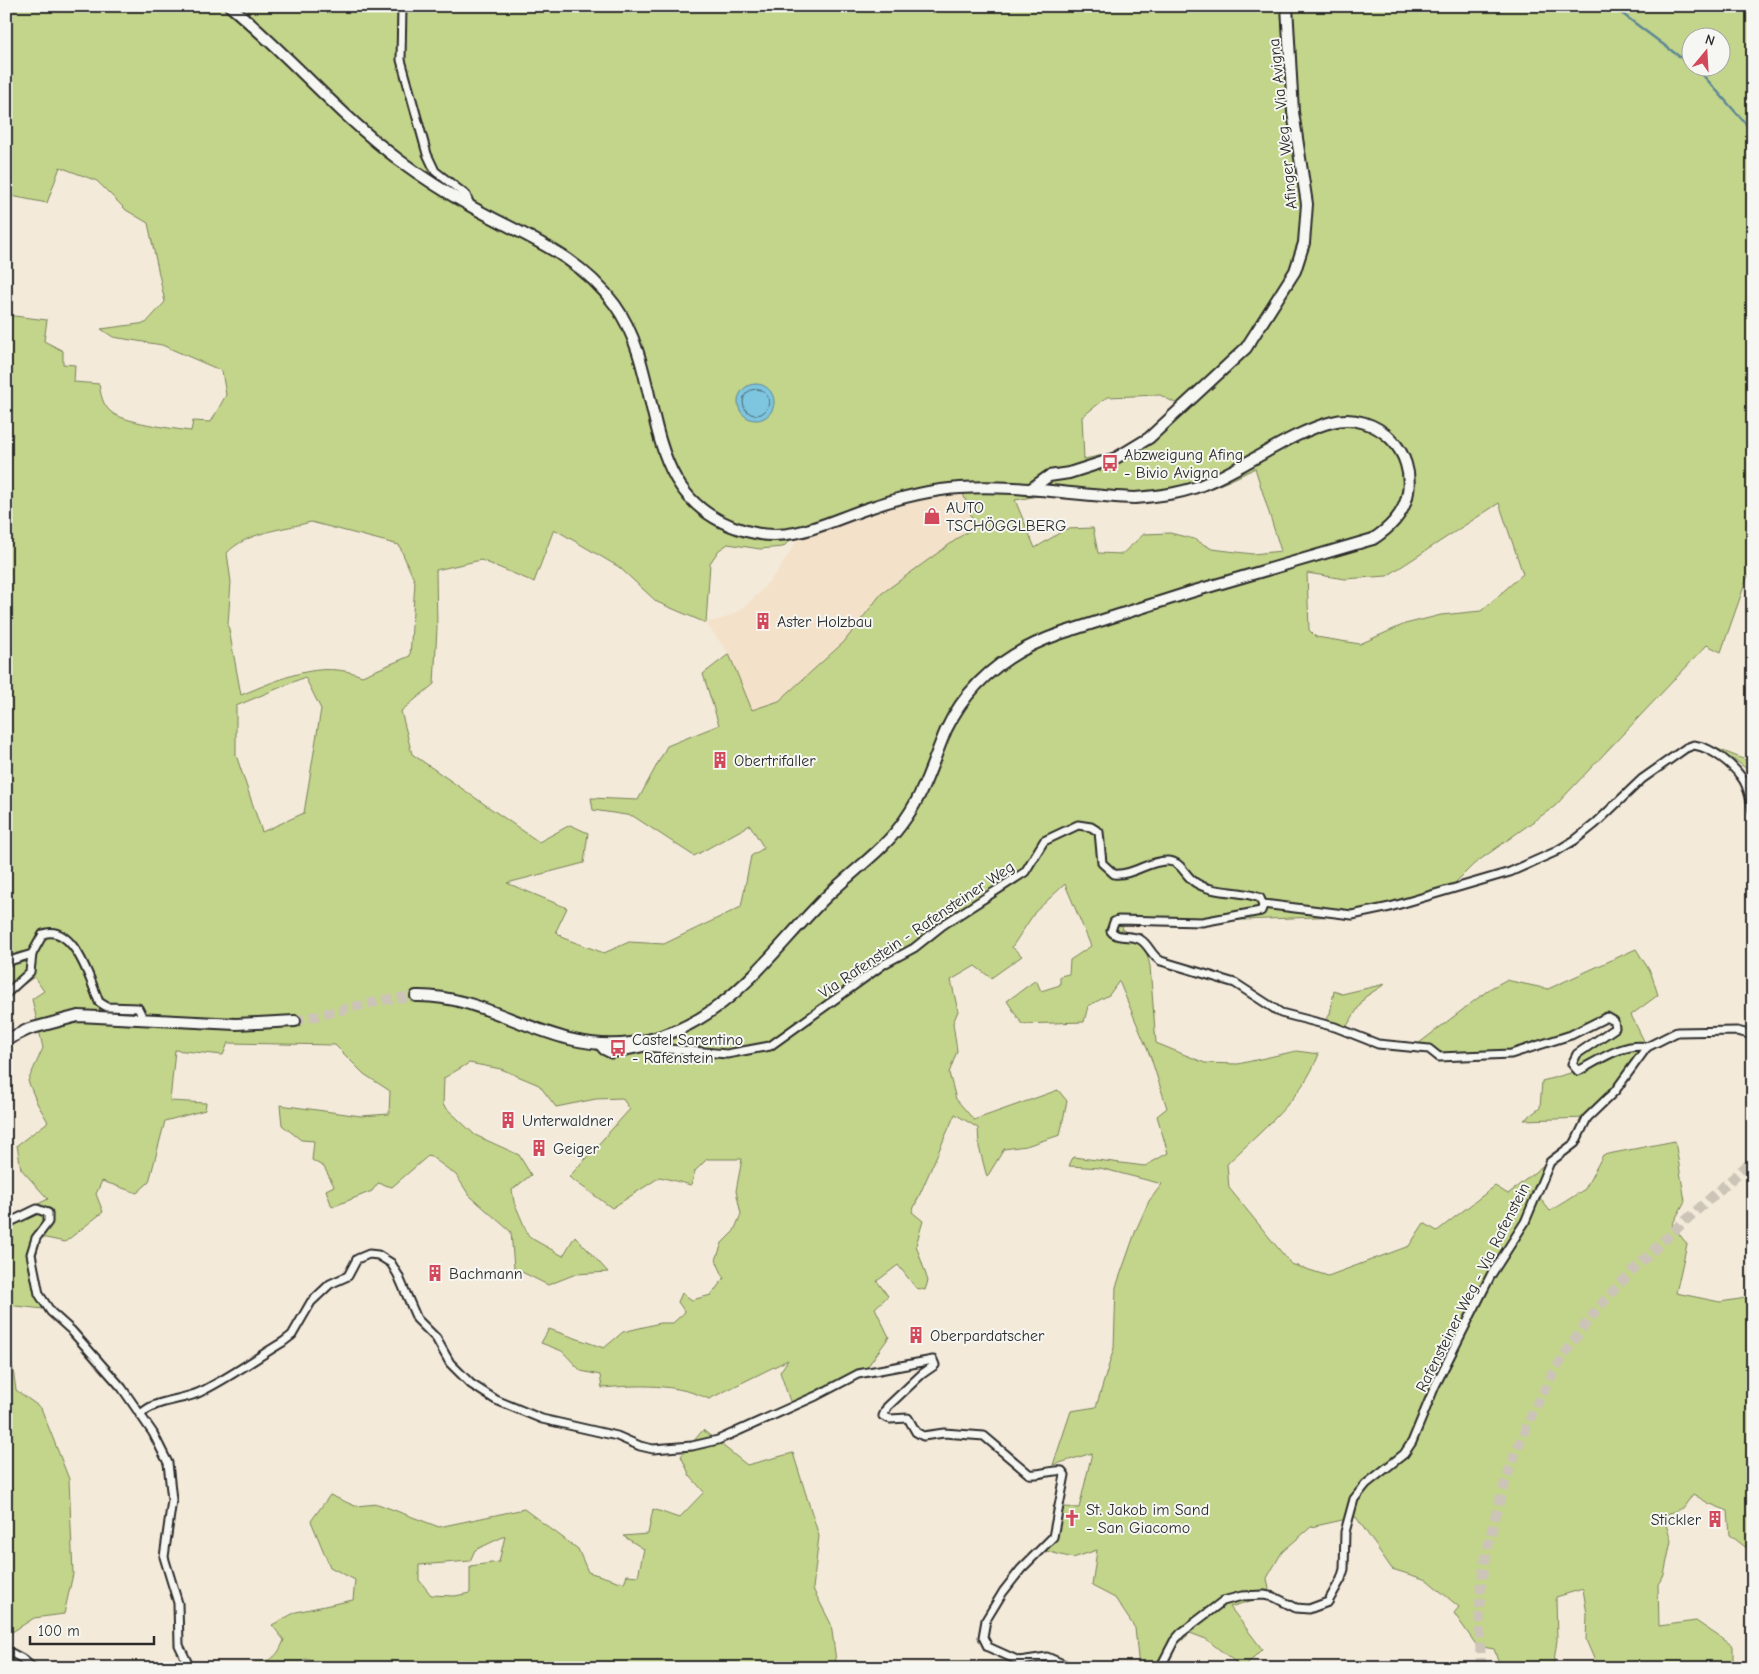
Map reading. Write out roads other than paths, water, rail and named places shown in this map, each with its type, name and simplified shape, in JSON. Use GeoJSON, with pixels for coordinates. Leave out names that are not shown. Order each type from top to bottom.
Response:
{"type":"FeatureCollection","features":[{"type":"Feature","properties":{"kind":"main road"},"geometry":{"type":"LineString","coordinates":[[230,6],[377,142],[416,172],[471,207],[563,256],[584,270],[604,291],[625,322],[636,346],[660,442],[668,466],[677,482],[696,504],[726,524],[759,534],[796,534],[901,498],[943,490],[990,487],[1135,498],[1166,494],[1208,483],[1310,430],[1332,421],[1348,420],[1370,424],[1387,435],[1402,454],[1409,478],[1408,495],[1400,513],[1392,524],[1373,539],[1191,592],[1055,635],[1022,648],[1008,657],[982,680],[958,708],[918,798],[906,819],[879,850],[826,898],[748,982],[719,1007],[680,1029],[650,1040],[630,1043],[598,1044],[573,1041],[544,1033],[457,1000],[429,995],[416,996]]}},
{"type":"Feature","properties":{"kind":"main road","name":"Afinger Weg - Via Avigna"},"geometry":{"type":"LineString","coordinates":[[1029,490],[1049,476],[1109,461],[1149,438],[1246,348],[1294,271],[1304,243],[1307,204],[1293,112],[1287,6]]}},
{"type":"Feature","properties":{"kind":"main road"},"geometry":{"type":"LineString","coordinates":[[6,1040],[29,1029],[69,1016],[143,1018],[258,1025],[295,1021]]}},
{"type":"Feature","properties":{"kind":"street"},"geometry":{"type":"LineString","coordinates":[[6,9],[10,6]]}},
{"type":"Feature","properties":{"kind":"street"},"geometry":{"type":"LineString","coordinates":[[402,6],[401,60],[427,154],[435,171],[466,195],[471,207]]}},
{"type":"Feature","properties":{"kind":"street"},"geometry":{"type":"LineString","coordinates":[[1647,1047],[1637,1045],[1620,1050],[1578,1071],[1572,1064],[1577,1054],[1616,1028],[1614,1020],[1607,1017],[1571,1035],[1511,1054],[1439,1057],[1430,1049],[1378,1044],[1334,1027],[1280,1014],[1235,983],[1161,961],[1152,955],[1142,941],[1135,937],[1118,936],[1111,931],[1114,922],[1118,920],[1202,922],[1233,915],[1259,912],[1263,909],[1263,904],[1352,915],[1390,907],[1510,872],[1555,852],[1575,840],[1596,824],[1642,779],[1686,748],[1694,745],[1716,755],[1734,770],[1747,788],[1753,811]]}},
{"type":"Feature","properties":{"kind":"street","name":"Via Rafenstein - Rafensteiner Weg"},"geometry":{"type":"LineString","coordinates":[[598,1044],[603,1050],[611,1054],[645,1047],[727,1054],[770,1046],[884,964],[914,948],[943,925],[1025,872],[1044,841],[1078,825],[1092,827],[1098,832],[1102,863],[1114,874],[1124,874],[1160,861],[1174,861],[1197,884],[1255,896],[1260,898],[1263,904]]}},
{"type":"Feature","properties":{"kind":"street"},"geometry":{"type":"LineString","coordinates":[[6,994],[30,972],[32,954],[44,934],[49,932],[61,934],[82,959],[91,977],[99,1002],[107,1007],[138,1008],[143,1018]]}},
{"type":"Feature","properties":{"kind":"street"},"geometry":{"type":"LineString","coordinates":[[6,962],[32,954]]}},
{"type":"Feature","properties":{"kind":"street","name":"Rafensteiner Weg - Via Rafenstein"},"geometry":{"type":"LineString","coordinates":[[1160,1668],[1174,1641],[1181,1633],[1223,1601],[1242,1596],[1264,1595],[1274,1597],[1296,1608],[1309,1609],[1328,1602],[1344,1569],[1345,1532],[1354,1499],[1366,1484],[1404,1454],[1412,1442],[1435,1386],[1491,1274],[1525,1222],[1550,1162],[1575,1143],[1587,1118],[1614,1091],[1647,1047],[1677,1032],[1736,1031],[1753,1035]]}},
{"type":"Feature","properties":{"kind":"street"},"geometry":{"type":"LineString","coordinates":[[6,1224],[36,1209],[48,1213],[48,1222],[36,1238],[31,1254],[39,1294],[51,1312],[71,1330],[91,1355],[115,1378],[140,1414],[168,1463],[172,1500],[164,1557],[178,1603],[180,1645],[190,1668]]}},
{"type":"Feature","properties":{"kind":"street"},"geometry":{"type":"LineString","coordinates":[[140,1414],[163,1402],[201,1392],[283,1342],[292,1335],[311,1302],[330,1284],[348,1276],[357,1259],[369,1254],[378,1255],[390,1263],[398,1275],[417,1319],[436,1338],[450,1363],[471,1384],[496,1400],[542,1419],[617,1436],[647,1448],[675,1448],[718,1440],[800,1404],[858,1374],[933,1360],[935,1365],[922,1374],[887,1407],[883,1416],[890,1419],[908,1418],[916,1432],[924,1436],[944,1432],[984,1436],[1029,1474],[1036,1476],[1057,1470],[1062,1471],[1065,1475],[1053,1537],[1021,1569],[1003,1592],[986,1620],[983,1637],[988,1647],[1019,1662],[1047,1657],[1072,1668]]}},
{"type":"Feature","properties":{"kind":"street"},"geometry":{"type":"LineString","coordinates":[[6,1650],[21,1658],[33,1668]]}},
{"type":"Feature","properties":{"kind":"water"},"geometry":{"type":"Polygon","coordinates":[[[756,384],[763,385],[769,389],[773,395],[773,409],[769,415],[763,419],[756,420],[749,419],[743,415],[739,409],[738,402],[739,395],[743,389],[749,385],[756,384]]]}},
{"type":"Feature","properties":{"kind":"waterway"},"geometry":{"type":"LineString","coordinates":[[1612,6],[1682,58]]}},
{"type":"Feature","properties":{"kind":"waterway"},"geometry":{"type":"LineString","coordinates":[[1706,78],[1753,132]]}},
{"type":"Feature","properties":{"kind":"tunnel"},"geometry":{"type":"LineString","coordinates":[[295,1021],[383,1000],[416,996]]}},
{"type":"Feature","properties":{"kind":"tunnel"},"geometry":{"type":"LineString","coordinates":[[1481,1668],[1480,1597],[1491,1535],[1514,1459],[1529,1422],[1547,1386],[1567,1351],[1615,1289],[1665,1239],[1753,1160]]}},
{"type":"Feature","properties":{"kind":"place","name":"Abzweigung Afing - Bivio Avigna"},"geometry":{"type":"Point","coordinates":[1110,463]}},
{"type":"Feature","properties":{"kind":"place","name":"AUTO TSCHÖGGLBERG"},"geometry":{"type":"Point","coordinates":[932,516]}},
{"type":"Feature","properties":{"kind":"place","name":"Aster Holzbau"},"geometry":{"type":"Point","coordinates":[763,621]}},
{"type":"Feature","properties":{"kind":"place","name":"Obertrifaller"},"geometry":{"type":"Point","coordinates":[720,760]}},
{"type":"Feature","properties":{"kind":"place","name":"Castel Sarentino - Rafenstein"},"geometry":{"type":"Point","coordinates":[618,1048]}},
{"type":"Feature","properties":{"kind":"place","name":"Unterwaldner"},"geometry":{"type":"Point","coordinates":[508,1120]}},
{"type":"Feature","properties":{"kind":"place","name":"Geiger"},"geometry":{"type":"Point","coordinates":[539,1148]}},
{"type":"Feature","properties":{"kind":"place","name":"Bachmann"},"geometry":{"type":"Point","coordinates":[435,1273]}},
{"type":"Feature","properties":{"kind":"place","name":"Oberpardatscher"},"geometry":{"type":"Point","coordinates":[916,1335]}},
{"type":"Feature","properties":{"kind":"place","name":"St. Jakob im Sand - San Giacomo"},"geometry":{"type":"Point","coordinates":[1072,1518]}},
{"type":"Feature","properties":{"kind":"place","name":"Stickler"},"geometry":{"type":"Point","coordinates":[1715,1519]}}]}
